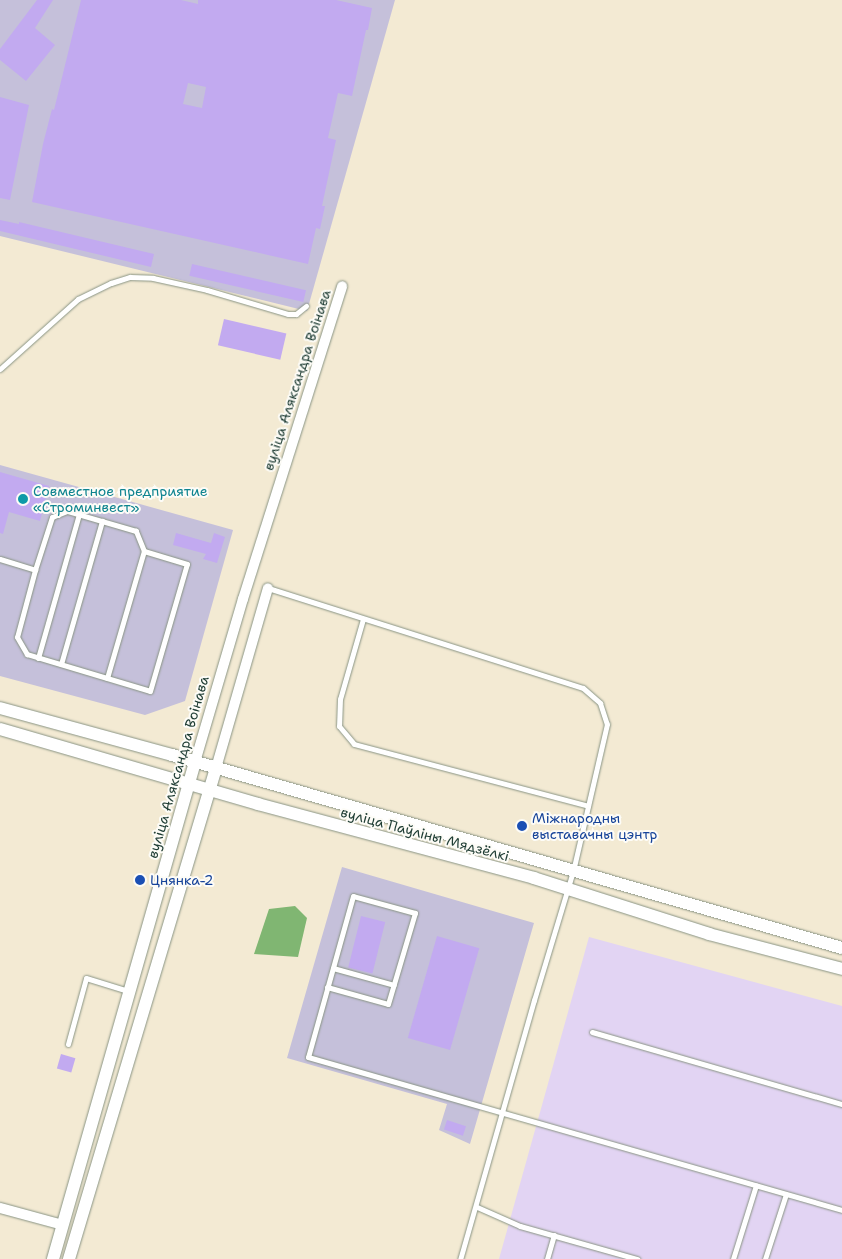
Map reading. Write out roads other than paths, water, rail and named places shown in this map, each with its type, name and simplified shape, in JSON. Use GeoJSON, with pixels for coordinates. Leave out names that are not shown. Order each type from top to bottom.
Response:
{"type":"FeatureCollection","features":[{"type":"Feature","properties":{"kind":"street","name":"вуліца Аляксандра Воінава"},"geometry":{"type":"LineString","coordinates":[[53,1259],[188,783],[243,599],[342,286]]}},
{"type":"Feature","properties":{"kind":"street"},"geometry":{"type":"LineString","coordinates":[[69,1259],[268,588]]}},
{"type":"Feature","properties":{"kind":"street","name":"вуліца Паўліны Мядзёлкі"},"geometry":{"type":"LineString","coordinates":[[0,708],[195,762],[842,948]]}},
{"type":"Feature","properties":{"kind":"street","name":"вуліца Паўліны Мядзёлкі"},"geometry":{"type":"LineString","coordinates":[[0,729],[51,745],[568,888],[709,934],[842,969]]}},
{"type":"Feature","properties":{"kind":"street"},"geometry":{"type":"LineString","coordinates":[[78,1170],[94,1175]]}},
{"type":"Feature","properties":{"kind":"street"},"geometry":{"type":"LineString","coordinates":[[0,1208],[63,1225]]}},
{"type":"Feature","properties":{"kind":"lane"},"geometry":{"type":"LineString","coordinates":[[0,369],[78,299],[111,283],[130,277],[153,278],[207,290],[288,314],[296,314],[306,306]]}},
{"type":"Feature","properties":{"kind":"lane"},"geometry":{"type":"LineString","coordinates":[[107,678],[144,551],[136,531],[67,511],[52,517],[35,570],[17,637],[27,654],[38,658],[61,664],[107,678],[150,690],[187,564],[144,551]]}},
{"type":"Feature","properties":{"kind":"lane"},"geometry":{"type":"LineString","coordinates":[[38,658],[79,514]]}},
{"type":"Feature","properties":{"kind":"lane"},"geometry":{"type":"LineString","coordinates":[[61,664],[102,521]]}},
{"type":"Feature","properties":{"kind":"lane"},"geometry":{"type":"LineString","coordinates":[[0,560],[35,570]]}},
{"type":"Feature","properties":{"kind":"lane"},"geometry":{"type":"LineString","coordinates":[[268,588],[583,688],[600,703],[607,724],[573,871],[460,1259]]}},
{"type":"Feature","properties":{"kind":"lane"},"geometry":{"type":"LineString","coordinates":[[363,619],[340,699],[339,726],[354,744],[588,806]]}},
{"type":"Feature","properties":{"kind":"lane"},"geometry":{"type":"LineString","coordinates":[[328,987],[388,1004],[415,913],[353,896],[308,1057],[842,1210]]}},
{"type":"Feature","properties":{"kind":"lane"},"geometry":{"type":"LineString","coordinates":[[333,968],[394,985]]}},
{"type":"Feature","properties":{"kind":"lane"},"geometry":{"type":"LineString","coordinates":[[68,1044],[86,978],[129,991]]}},
{"type":"Feature","properties":{"kind":"lane"},"geometry":{"type":"LineString","coordinates":[[592,1032],[842,1104]]}},
{"type":"Feature","properties":{"kind":"lane"},"geometry":{"type":"LineString","coordinates":[[733,1259],[756,1185]]}},
{"type":"Feature","properties":{"kind":"lane"},"geometry":{"type":"LineString","coordinates":[[765,1259],[786,1194]]}},
{"type":"Feature","properties":{"kind":"lane"},"geometry":{"type":"LineString","coordinates":[[476,1206],[502,1220],[637,1259]]}},
{"type":"Feature","properties":{"kind":"lane"},"geometry":{"type":"LineString","coordinates":[[547,1259],[554,1235]]}},
{"type":"Feature","properties":{"kind":"place","name":"Совместное предприятие «Строминвест»"},"geometry":{"type":"Point","coordinates":[23,499]}},
{"type":"Feature","properties":{"kind":"place","name":"Міжнародны выставачны цэнтр"},"geometry":{"type":"Point","coordinates":[522,826]}},
{"type":"Feature","properties":{"kind":"place","name":"Цнянка-2"},"geometry":{"type":"Point","coordinates":[140,880]}}]}
